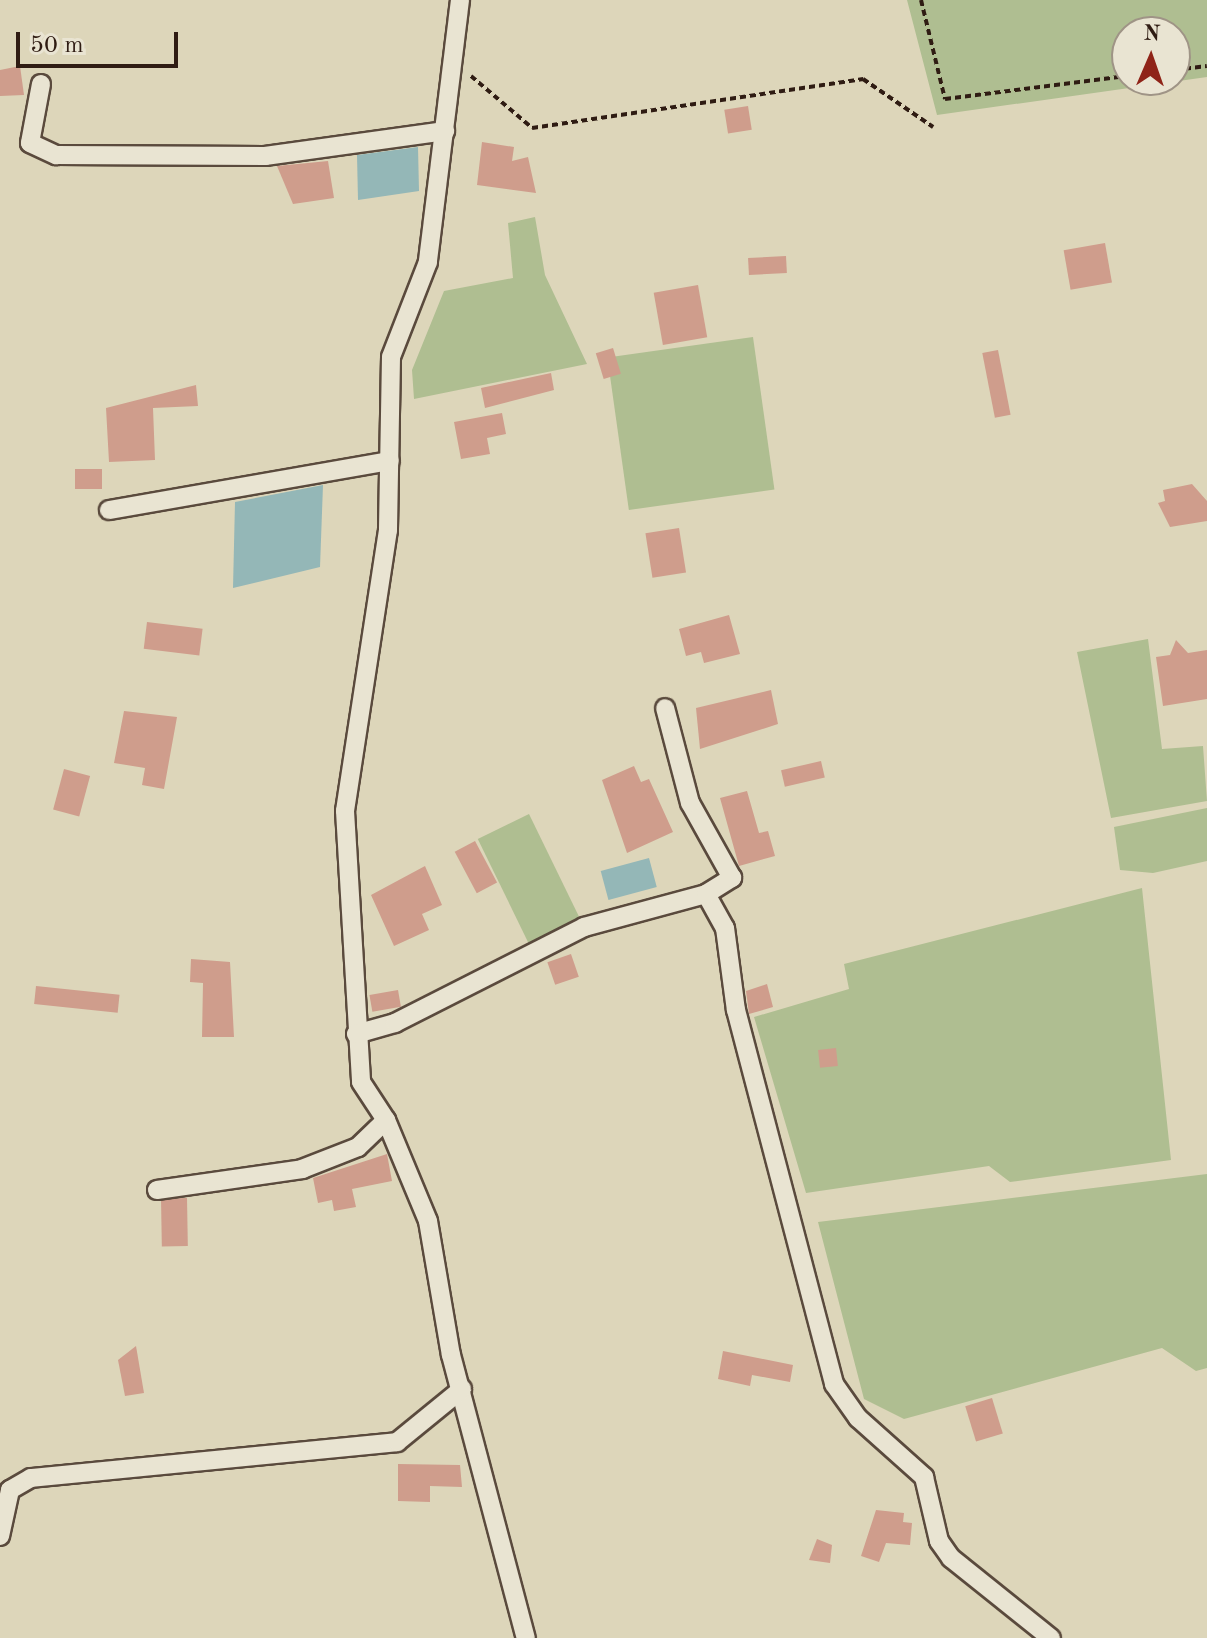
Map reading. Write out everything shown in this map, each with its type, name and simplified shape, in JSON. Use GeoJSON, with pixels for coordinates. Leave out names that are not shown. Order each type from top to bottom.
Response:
{"type":"FeatureCollection","features":[{"type":"Feature","properties":{"kind":"street"},"geometry":{"type":"LineString","coordinates":[[460,0],[428,262],[391,357],[388,530],[345,811],[361,1082],[386,1120],[428,1221],[462,1389],[526,1638]]}},
{"type":"Feature","properties":{"kind":"street"},"geometry":{"type":"LineString","coordinates":[[41,84],[30,143],[56,155],[265,156],[445,131]]}},
{"type":"Feature","properties":{"kind":"street"},"geometry":{"type":"LineString","coordinates":[[109,510],[390,461]]}},
{"type":"Feature","properties":{"kind":"street"},"geometry":{"type":"LineString","coordinates":[[356,1034],[422,1010],[584,927],[706,894],[732,878],[733,869],[690,803],[665,708]]}},
{"type":"Feature","properties":{"kind":"street"},"geometry":{"type":"LineString","coordinates":[[706,894],[725,928],[736,1010],[834,1384],[858,1418],[924,1477],[939,1541],[951,1558],[1051,1638]]}},
{"type":"Feature","properties":{"kind":"street"},"geometry":{"type":"LineString","coordinates":[[157,1190],[302,1169],[358,1147],[386,1120]]}},
{"type":"Feature","properties":{"kind":"street"},"geometry":{"type":"LineString","coordinates":[[0,1536],[10,1490],[31,1478],[397,1442],[462,1389]]}},
{"type":"Feature","properties":{"kind":"path"},"geometry":{"type":"LineString","coordinates":[[921,0],[945,99],[1111,78]]}},
{"type":"Feature","properties":{"kind":"path"},"geometry":{"type":"LineString","coordinates":[[454,61],[532,128],[863,79],[933,127]]}},
{"type":"Feature","properties":{"kind":"green space"},"geometry":{"type":"Polygon","coordinates":[[[907,0],[1207,0],[1207,77],[1191,79],[1191,16],[1111,16],[1111,91],[937,115],[907,0]]]}},
{"type":"Feature","properties":{"kind":"green space"},"geometry":{"type":"Polygon","coordinates":[[[535,217],[545,275],[587,364],[414,399],[412,370],[444,291],[513,278],[508,223],[535,217]]]}},
{"type":"Feature","properties":{"kind":"green space"},"geometry":{"type":"Polygon","coordinates":[[[753,337],[774,490],[629,510],[607,357],[753,337]]]}},
{"type":"Feature","properties":{"kind":"green space"},"geometry":{"type":"Polygon","coordinates":[[[1148,639],[1162,749],[1203,746],[1207,801],[1111,818],[1077,652],[1148,639]]]}},
{"type":"Feature","properties":{"kind":"green space"},"geometry":{"type":"Polygon","coordinates":[[[1207,808],[1207,861],[1153,873],[1120,870],[1114,827],[1207,808]]]}},
{"type":"Feature","properties":{"kind":"green space"},"geometry":{"type":"Polygon","coordinates":[[[529,814],[580,919],[529,944],[478,839],[529,814]]]}},
{"type":"Feature","properties":{"kind":"green space"},"geometry":{"type":"Polygon","coordinates":[[[1142,888],[1171,1160],[1010,1182],[989,1166],[806,1193],[754,1017],[849,989],[844,964],[1142,888]]]}},
{"type":"Feature","properties":{"kind":"green space"},"geometry":{"type":"Polygon","coordinates":[[[1207,1174],[1207,1368],[1196,1371],[1162,1348],[904,1419],[864,1399],[818,1222],[1207,1174]]]}},
{"type":"Feature","properties":{"kind":"water"},"geometry":{"type":"Polygon","coordinates":[[[418,147],[419,191],[358,200],[357,155],[418,147]]]}},
{"type":"Feature","properties":{"kind":"water"},"geometry":{"type":"Polygon","coordinates":[[[323,485],[320,567],[233,588],[235,502],[323,485]]]}},
{"type":"Feature","properties":{"kind":"water"},"geometry":{"type":"Polygon","coordinates":[[[649,858],[657,887],[608,900],[601,871],[649,858]]]}},
{"type":"Feature","properties":{"kind":"building"},"geometry":{"type":"Polygon","coordinates":[[[20,66],[24,95],[0,96],[0,70],[20,66]]]}},
{"type":"Feature","properties":{"kind":"building"},"geometry":{"type":"Polygon","coordinates":[[[748,106],[752,130],[728,133],[724,110],[748,106]]]}},
{"type":"Feature","properties":{"kind":"building"},"geometry":{"type":"Polygon","coordinates":[[[482,142],[514,147],[512,161],[528,157],[536,193],[477,185],[482,142]]]}},
{"type":"Feature","properties":{"kind":"building"},"geometry":{"type":"Polygon","coordinates":[[[328,161],[334,198],[293,204],[277,166],[328,161]]]}},
{"type":"Feature","properties":{"kind":"building"},"geometry":{"type":"Polygon","coordinates":[[[1105,243],[1112,282],[1071,290],[1064,250],[1105,243]]]}},
{"type":"Feature","properties":{"kind":"building"},"geometry":{"type":"Polygon","coordinates":[[[786,256],[787,273],[749,275],[748,258],[786,256]]]}},
{"type":"Feature","properties":{"kind":"building"},"geometry":{"type":"Polygon","coordinates":[[[698,285],[707,337],[663,345],[654,293],[698,285]]]}},
{"type":"Feature","properties":{"kind":"building"},"geometry":{"type":"Polygon","coordinates":[[[613,348],[621,374],[604,379],[596,353],[613,348]]]}},
{"type":"Feature","properties":{"kind":"building"},"geometry":{"type":"Polygon","coordinates":[[[998,350],[1011,415],[995,418],[982,353],[998,350]]]}},
{"type":"Feature","properties":{"kind":"building"},"geometry":{"type":"Polygon","coordinates":[[[551,373],[554,390],[485,408],[481,388],[551,373]]]}},
{"type":"Feature","properties":{"kind":"building"},"geometry":{"type":"Polygon","coordinates":[[[196,385],[198,406],[153,408],[155,460],[109,462],[106,408],[196,385]]]}},
{"type":"Feature","properties":{"kind":"building"},"geometry":{"type":"Polygon","coordinates":[[[502,413],[506,434],[487,438],[490,454],[461,459],[454,422],[502,413]]]}},
{"type":"Feature","properties":{"kind":"building"},"geometry":{"type":"Polygon","coordinates":[[[75,469],[102,469],[102,489],[75,489],[75,469]]]}},
{"type":"Feature","properties":{"kind":"building"},"geometry":{"type":"Polygon","coordinates":[[[1192,484],[1207,501],[1207,521],[1170,527],[1158,503],[1165,501],[1163,490],[1192,484]]]}},
{"type":"Feature","properties":{"kind":"building"},"geometry":{"type":"Polygon","coordinates":[[[679,528],[686,572],[652,578],[645,533],[679,528]]]}},
{"type":"Feature","properties":{"kind":"building"},"geometry":{"type":"Polygon","coordinates":[[[729,615],[740,654],[704,663],[701,652],[686,656],[679,629],[729,615]]]}},
{"type":"Feature","properties":{"kind":"building"},"geometry":{"type":"Polygon","coordinates":[[[147,622],[203,629],[199,656],[144,649],[147,622]]]}},
{"type":"Feature","properties":{"kind":"building"},"geometry":{"type":"Polygon","coordinates":[[[1176,640],[1188,653],[1207,650],[1207,699],[1163,706],[1156,657],[1170,655],[1176,640]]]}},
{"type":"Feature","properties":{"kind":"building"},"geometry":{"type":"Polygon","coordinates":[[[771,690],[778,724],[700,749],[696,708],[771,690]]]}},
{"type":"Feature","properties":{"kind":"building"},"geometry":{"type":"Polygon","coordinates":[[[124,711],[177,717],[164,789],[142,785],[145,768],[114,763],[124,711]]]}},
{"type":"Feature","properties":{"kind":"building"},"geometry":{"type":"Polygon","coordinates":[[[821,761],[825,778],[785,787],[781,770],[821,761]]]}},
{"type":"Feature","properties":{"kind":"building"},"geometry":{"type":"Polygon","coordinates":[[[634,766],[641,782],[649,779],[673,832],[627,853],[602,780],[634,766]]]}},
{"type":"Feature","properties":{"kind":"building"},"geometry":{"type":"Polygon","coordinates":[[[64,769],[90,776],[79,817],[53,810],[64,769]]]}},
{"type":"Feature","properties":{"kind":"building"},"geometry":{"type":"Polygon","coordinates":[[[747,791],[759,833],[768,831],[775,856],[739,866],[720,798],[747,791]]]}},
{"type":"Feature","properties":{"kind":"building"},"geometry":{"type":"Polygon","coordinates":[[[475,841],[497,882],[477,893],[455,852],[475,841]]]}},
{"type":"Feature","properties":{"kind":"building"},"geometry":{"type":"Polygon","coordinates":[[[425,866],[442,905],[422,914],[429,930],[394,946],[371,895],[425,866]]]}},
{"type":"Feature","properties":{"kind":"building"},"geometry":{"type":"Polygon","coordinates":[[[571,954],[579,977],[555,985],[547,962],[571,954]]]}},
{"type":"Feature","properties":{"kind":"building"},"geometry":{"type":"Polygon","coordinates":[[[191,959],[230,962],[234,1037],[202,1037],[203,983],[190,982],[191,959]]]}},
{"type":"Feature","properties":{"kind":"building"},"geometry":{"type":"Polygon","coordinates":[[[767,984],[773,1007],[749,1014],[746,991],[767,984]]]}},
{"type":"Feature","properties":{"kind":"building"},"geometry":{"type":"Polygon","coordinates":[[[36,986],[120,995],[118,1013],[34,1004],[36,986]]]}},
{"type":"Feature","properties":{"kind":"building"},"geometry":{"type":"Polygon","coordinates":[[[398,990],[401,1007],[372,1012],[369,995],[398,990]]]}},
{"type":"Feature","properties":{"kind":"building"},"geometry":{"type":"Polygon","coordinates":[[[836,1048],[838,1066],[820,1068],[818,1050],[836,1048]]]}},
{"type":"Feature","properties":{"kind":"building"},"geometry":{"type":"Polygon","coordinates":[[[387,1154],[392,1181],[352,1189],[356,1207],[334,1211],[332,1200],[318,1203],[313,1178],[387,1154]]]}},
{"type":"Feature","properties":{"kind":"building"},"geometry":{"type":"Polygon","coordinates":[[[161,1198],[187,1198],[188,1246],[162,1246],[161,1198]]]}},
{"type":"Feature","properties":{"kind":"building"},"geometry":{"type":"Polygon","coordinates":[[[136,1346],[144,1393],[125,1396],[118,1360],[136,1346]]]}},
{"type":"Feature","properties":{"kind":"building"},"geometry":{"type":"Polygon","coordinates":[[[723,1351],[793,1365],[790,1382],[752,1375],[750,1386],[718,1379],[723,1351]]]}},
{"type":"Feature","properties":{"kind":"building"},"geometry":{"type":"Polygon","coordinates":[[[992,1398],[1003,1433],[976,1442],[965,1406],[992,1398]]]}},
{"type":"Feature","properties":{"kind":"building"},"geometry":{"type":"Polygon","coordinates":[[[398,1464],[460,1465],[462,1487],[430,1486],[430,1502],[398,1501],[398,1464]]]}},
{"type":"Feature","properties":{"kind":"building"},"geometry":{"type":"Polygon","coordinates":[[[876,1510],[904,1513],[903,1522],[912,1523],[910,1545],[886,1543],[879,1562],[861,1556],[876,1510]]]}},
{"type":"Feature","properties":{"kind":"building"},"geometry":{"type":"Polygon","coordinates":[[[817,1539],[832,1545],[830,1563],[809,1560],[817,1539]]]}}]}
